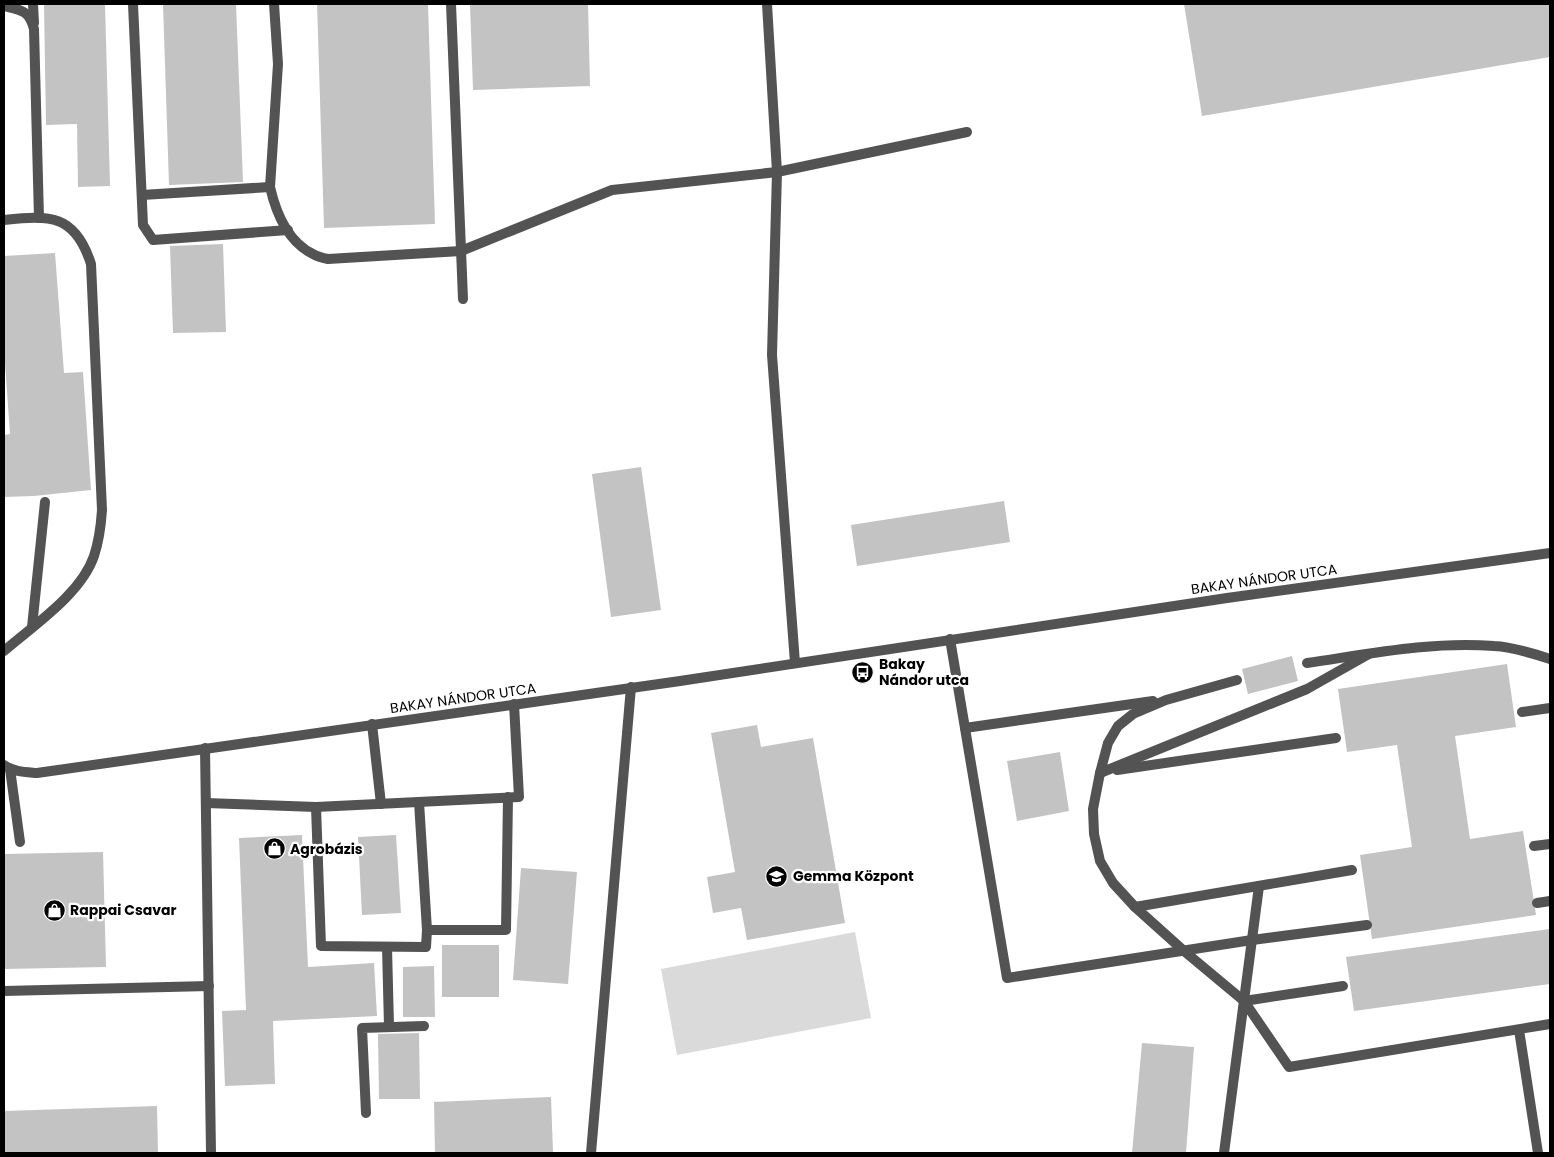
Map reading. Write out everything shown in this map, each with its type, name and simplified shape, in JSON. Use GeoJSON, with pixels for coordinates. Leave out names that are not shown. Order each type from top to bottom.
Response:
{"type":"FeatureCollection","features":[{"type":"Feature","properties":{"kind":"street"},"geometry":{"type":"LineString","coordinates":[[34,4],[39,218]]}},
{"type":"Feature","properties":{"kind":"street"},"geometry":{"type":"LineString","coordinates":[[133,4],[143,224],[152,240],[288,230]]}},
{"type":"Feature","properties":{"kind":"street"},"geometry":{"type":"LineString","coordinates":[[274,4],[278,64],[270,187],[275,207],[282,222],[300,245],[313,254],[328,259],[461,251],[612,190],[777,172],[967,132]]}},
{"type":"Feature","properties":{"kind":"street"},"geometry":{"type":"LineString","coordinates":[[451,4],[463,299]]}},
{"type":"Feature","properties":{"kind":"street"},"geometry":{"type":"LineString","coordinates":[[768,4],[777,172],[772,355],[795,663]]}},
{"type":"Feature","properties":{"kind":"street"},"geometry":{"type":"LineString","coordinates":[[4,6],[23,10],[29,15],[34,29]]}},
{"type":"Feature","properties":{"kind":"street"},"geometry":{"type":"LineString","coordinates":[[142,195],[270,187]]}},
{"type":"Feature","properties":{"kind":"street"},"geometry":{"type":"LineString","coordinates":[[4,220],[49,218],[61,222],[73,230],[81,239],[91,264],[102,510],[100,536],[94,557],[86,573],[68,596],[4,651]]}},
{"type":"Feature","properties":{"kind":"street"},"geometry":{"type":"LineString","coordinates":[[32,627],[45,502]]}},
{"type":"Feature","properties":{"kind":"street","name":"BAKAY NÁNDOR UTCA"},"geometry":{"type":"LineString","coordinates":[[7,767],[21,772],[37,773],[1227,598],[1550,553]]}},
{"type":"Feature","properties":{"kind":"street"},"geometry":{"type":"LineString","coordinates":[[950,639],[1007,978],[1252,940],[1367,925]]}},
{"type":"Feature","properties":{"kind":"street"},"geometry":{"type":"LineString","coordinates":[[1307,663],[1423,646],[1466,644],[1496,646],[1550,659]]}},
{"type":"Feature","properties":{"kind":"street"},"geometry":{"type":"LineString","coordinates":[[1100,773],[1308,689],[1368,654]]}},
{"type":"Feature","properties":{"kind":"street"},"geometry":{"type":"LineString","coordinates":[[1237,680],[1166,700],[1133,714],[1118,726],[1108,742],[1093,808],[1094,834],[1100,861],[1113,883],[1135,907],[1244,1001],[1289,1066],[1550,1024]]}},
{"type":"Feature","properties":{"kind":"street"},"geometry":{"type":"LineString","coordinates":[[591,1153],[631,687]]}},
{"type":"Feature","properties":{"kind":"street"},"geometry":{"type":"LineString","coordinates":[[965,728],[1166,700]]}},
{"type":"Feature","properties":{"kind":"street"},"geometry":{"type":"LineString","coordinates":[[206,803],[316,807],[519,797],[514,704]]}},
{"type":"Feature","properties":{"kind":"street"},"geometry":{"type":"LineString","coordinates":[[1522,712],[1550,708]]}},
{"type":"Feature","properties":{"kind":"street"},"geometry":{"type":"LineString","coordinates":[[372,724],[381,804]]}},
{"type":"Feature","properties":{"kind":"street"},"geometry":{"type":"LineString","coordinates":[[1100,773],[1336,738]]}},
{"type":"Feature","properties":{"kind":"street"},"geometry":{"type":"LineString","coordinates":[[205,748],[211,1153]]}},
{"type":"Feature","properties":{"kind":"street"},"geometry":{"type":"LineString","coordinates":[[7,767],[20,842]]}},
{"type":"Feature","properties":{"kind":"street"},"geometry":{"type":"LineString","coordinates":[[427,930],[506,930],[508,797]]}},
{"type":"Feature","properties":{"kind":"street"},"geometry":{"type":"LineString","coordinates":[[316,807],[322,946],[426,948],[427,930],[420,802]]}},
{"type":"Feature","properties":{"kind":"street"},"geometry":{"type":"LineString","coordinates":[[1534,846],[1550,844]]}},
{"type":"Feature","properties":{"kind":"street"},"geometry":{"type":"LineString","coordinates":[[1135,907],[1352,870]]}},
{"type":"Feature","properties":{"kind":"street"},"geometry":{"type":"LineString","coordinates":[[1224,1153],[1259,886]]}},
{"type":"Feature","properties":{"kind":"street"},"geometry":{"type":"LineString","coordinates":[[1537,903],[1550,901]]}},
{"type":"Feature","properties":{"kind":"street"},"geometry":{"type":"LineString","coordinates":[[386,947],[388,1026]]}},
{"type":"Feature","properties":{"kind":"street"},"geometry":{"type":"LineString","coordinates":[[4,991],[209,986]]}},
{"type":"Feature","properties":{"kind":"street"},"geometry":{"type":"LineString","coordinates":[[1244,1001],[1343,986]]}},
{"type":"Feature","properties":{"kind":"street"},"geometry":{"type":"LineString","coordinates":[[366,1113],[362,1028],[424,1026]]}},
{"type":"Feature","properties":{"kind":"street"},"geometry":{"type":"LineString","coordinates":[[1519,1030],[1538,1153]]}},
{"type":"Feature","properties":{"kind":"shaded area"},"geometry":{"type":"Polygon","coordinates":[[[855,932],[871,1018],[677,1055],[661,969],[855,932]]]}},
{"type":"Feature","properties":{"kind":"building"},"geometry":{"type":"Polygon","coordinates":[[[44,4],[105,4],[110,186],[78,187],[77,124],[46,125],[44,4]]]}},
{"type":"Feature","properties":{"kind":"building"},"geometry":{"type":"Polygon","coordinates":[[[163,4],[236,4],[243,182],[169,185],[163,4]]]}},
{"type":"Feature","properties":{"kind":"building"},"geometry":{"type":"Polygon","coordinates":[[[317,4],[428,4],[435,224],[324,228],[317,4]]]}},
{"type":"Feature","properties":{"kind":"building"},"geometry":{"type":"Polygon","coordinates":[[[470,4],[588,4],[590,86],[473,90],[470,4]]]}},
{"type":"Feature","properties":{"kind":"building"},"geometry":{"type":"Polygon","coordinates":[[[1184,4],[1550,4],[1550,57],[1202,116],[1184,4]]]}},
{"type":"Feature","properties":{"kind":"building"},"geometry":{"type":"Polygon","coordinates":[[[223,244],[226,332],[173,333],[170,246],[223,244]]]}},
{"type":"Feature","properties":{"kind":"building"},"geometry":{"type":"Polygon","coordinates":[[[55,253],[64,373],[83,372],[91,490],[4,497],[4,435],[10,434],[4,349],[4,256],[55,253]]]}},
{"type":"Feature","properties":{"kind":"building"},"geometry":{"type":"Polygon","coordinates":[[[641,467],[661,610],[611,617],[592,474],[641,467]]]}},
{"type":"Feature","properties":{"kind":"building"},"geometry":{"type":"Polygon","coordinates":[[[1004,501],[1010,542],[857,566],[851,525],[1004,501]]]}},
{"type":"Feature","properties":{"kind":"building"},"geometry":{"type":"Polygon","coordinates":[[[1292,656],[1298,681],[1248,694],[1242,669],[1292,656]]]}},
{"type":"Feature","properties":{"kind":"building"},"geometry":{"type":"Polygon","coordinates":[[[1507,664],[1516,727],[1455,736],[1470,839],[1523,831],[1536,915],[1372,939],[1360,855],[1412,847],[1397,745],[1347,752],[1338,689],[1507,664]]]}},
{"type":"Feature","properties":{"kind":"building"},"geometry":{"type":"Polygon","coordinates":[[[757,725],[761,747],[813,738],[845,923],[747,940],[741,908],[713,913],[707,877],[735,872],[711,733],[757,725]]]}},
{"type":"Feature","properties":{"kind":"building"},"geometry":{"type":"Polygon","coordinates":[[[1060,752],[1069,811],[1017,821],[1007,761],[1060,752]]]}},
{"type":"Feature","properties":{"kind":"building"},"geometry":{"type":"Polygon","coordinates":[[[302,835],[308,967],[374,963],[377,1016],[273,1021],[275,1084],[225,1086],[222,1011],[246,1010],[239,838],[302,835]]]}},
{"type":"Feature","properties":{"kind":"building"},"geometry":{"type":"Polygon","coordinates":[[[396,835],[401,913],[362,915],[358,837],[396,835]]]}},
{"type":"Feature","properties":{"kind":"building","name":"Rappai Csavar"},"geometry":{"type":"Polygon","coordinates":[[[103,852],[106,967],[4,969],[4,854],[103,852]]]}},
{"type":"Feature","properties":{"kind":"building"},"geometry":{"type":"Polygon","coordinates":[[[521,868],[577,872],[568,984],[513,980],[521,868]]]}},
{"type":"Feature","properties":{"kind":"building"},"geometry":{"type":"Polygon","coordinates":[[[1550,929],[1550,984],[1354,1011],[1346,957],[1550,929]]]}},
{"type":"Feature","properties":{"kind":"building"},"geometry":{"type":"Polygon","coordinates":[[[442,945],[499,945],[499,997],[442,997],[442,945]]]}},
{"type":"Feature","properties":{"kind":"building"},"geometry":{"type":"Polygon","coordinates":[[[434,966],[435,1017],[403,1017],[403,967],[434,966]]]}},
{"type":"Feature","properties":{"kind":"building"},"geometry":{"type":"Polygon","coordinates":[[[419,1033],[420,1099],[379,1099],[378,1034],[419,1033]]]}},
{"type":"Feature","properties":{"kind":"building"},"geometry":{"type":"Polygon","coordinates":[[[1142,1043],[1194,1047],[1186,1153],[1132,1153],[1142,1043]]]}},
{"type":"Feature","properties":{"kind":"building"},"geometry":{"type":"Polygon","coordinates":[[[551,1097],[553,1152],[435,1153],[434,1102],[551,1097]]]}},
{"type":"Feature","properties":{"kind":"building"},"geometry":{"type":"Polygon","coordinates":[[[157,1106],[158,1153],[4,1153],[4,1111],[157,1106]]]}},
{"type":"Feature","properties":{"kind":"place","name":"Bakay Nándor utca"},"geometry":{"type":"Point","coordinates":[863,672]}},
{"type":"Feature","properties":{"kind":"place","name":"Agrobázis"},"geometry":{"type":"Point","coordinates":[274,849]}},
{"type":"Feature","properties":{"kind":"place","name":"Gemma Központ"},"geometry":{"type":"Point","coordinates":[777,876]}},
{"type":"Feature","properties":{"kind":"place","name":"Rappai Csavar"},"geometry":{"type":"Point","coordinates":[54,910]}}]}
